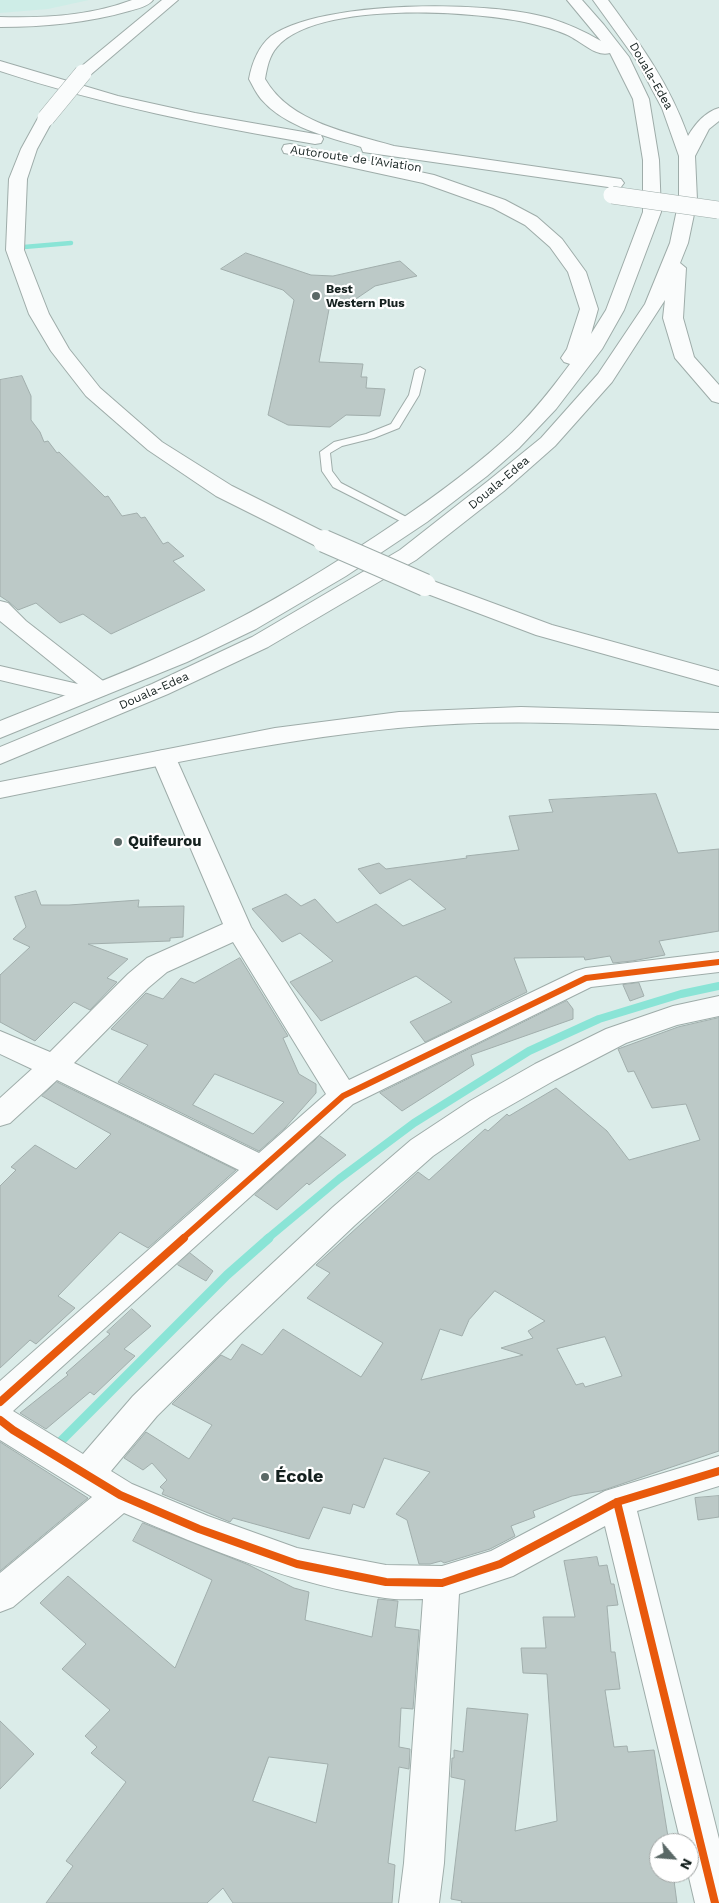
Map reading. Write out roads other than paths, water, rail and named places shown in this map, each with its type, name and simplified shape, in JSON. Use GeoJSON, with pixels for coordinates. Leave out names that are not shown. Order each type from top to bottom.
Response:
{"type":"FeatureCollection","features":[{"type":"Feature","properties":{"kind":"main road"},"geometry":{"type":"LineString","coordinates":[[0,22],[74,19],[110,12],[146,0]]}},
{"type":"Feature","properties":{"kind":"main road"},"geometry":{"type":"LineString","coordinates":[[171,0],[83,73],[46,118],[29,149],[18,179],[15,250],[39,314],[61,351],[93,392],[155,446],[224,491],[324,541],[425,585],[544,630],[719,679]]}},
{"type":"Feature","properties":{"kind":"main road","name":"Douala-Edea"},"geometry":{"type":"LineString","coordinates":[[0,730],[179,657],[248,624],[338,571],[414,520],[480,472],[512,444],[550,405],[592,349],[615,310],[652,212],[651,160],[641,99],[621,57],[574,0]]}},
{"type":"Feature","properties":{"kind":"main road","name":"Douala-Edea"},"geometry":{"type":"LineString","coordinates":[[0,756],[160,689],[260,642],[341,596],[424,543],[496,486],[548,442],[605,378],[654,304],[679,243],[688,200],[687,156],[670,108],[644,60],[600,0]]}},
{"type":"Feature","properties":{"kind":"main road"},"geometry":{"type":"LineString","coordinates":[[401,154],[332,132],[305,121],[267,96],[257,79],[259,66],[270,44],[293,27],[331,14],[367,7],[410,2],[449,2],[496,7],[560,23],[591,37],[615,59],[641,99]]}},
{"type":"Feature","properties":{"kind":"main road","name":"Autoroute de l'Aviation"},"geometry":{"type":"LineString","coordinates":[[0,66],[91,95],[166,113],[719,206]]}},
{"type":"Feature","properties":{"kind":"main road","name":"Autoroute de l'Aviation"},"geometry":{"type":"LineString","coordinates":[[0,79],[79,105],[154,125],[290,149],[614,189]]}},
{"type":"Feature","properties":{"kind":"main road"},"geometry":{"type":"LineString","coordinates":[[687,156],[702,126],[719,113]]}},
{"type":"Feature","properties":{"kind":"main road"},"geometry":{"type":"LineString","coordinates":[[290,149],[428,179],[499,204],[531,221],[556,244],[577,272],[589,309],[577,350],[550,389],[512,432],[414,520]]}},
{"type":"Feature","properties":{"kind":"main road"},"geometry":{"type":"LineString","coordinates":[[679,243],[673,318],[685,358],[719,396]]}},
{"type":"Feature","properties":{"kind":"main road"},"geometry":{"type":"LineString","coordinates":[[0,608],[93,691]]}},
{"type":"Feature","properties":{"kind":"main road"},"geometry":{"type":"LineString","coordinates":[[0,673],[93,691]]}},
{"type":"Feature","properties":{"kind":"main road"},"geometry":{"type":"LineString","coordinates":[[0,790],[275,736],[399,720],[521,715],[719,721]]}},
{"type":"Feature","properties":{"kind":"main road"},"geometry":{"type":"LineString","coordinates":[[164,758],[238,928],[343,1096]]}},
{"type":"Feature","properties":{"kind":"main road"},"geometry":{"type":"LineString","coordinates":[[0,1115],[54,1066],[138,981],[157,965],[238,928]]}},
{"type":"Feature","properties":{"kind":"main road"},"geometry":{"type":"LineString","coordinates":[[719,962],[586,978],[343,1096],[262,1168],[4,1417],[120,1495],[198,1528],[297,1564],[386,1582],[442,1583],[500,1564],[617,1502],[719,1470]]}},
{"type":"Feature","properties":{"kind":"main road"},"geometry":{"type":"LineString","coordinates":[[80,1469],[228,1325],[344,1216],[422,1148],[488,1104],[545,1072],[616,1036],[674,1016],[719,1006]]}},
{"type":"Feature","properties":{"kind":"main road"},"geometry":{"type":"LineString","coordinates":[[0,1042],[54,1066],[262,1168]]}},
{"type":"Feature","properties":{"kind":"main road"},"geometry":{"type":"LineString","coordinates":[[0,1595],[120,1495]]}},
{"type":"Feature","properties":{"kind":"main road"},"geometry":{"type":"LineString","coordinates":[[617,1502],[715,1903]]}},
{"type":"Feature","properties":{"kind":"main road"},"geometry":{"type":"LineString","coordinates":[[419,1903],[424,1863],[442,1583]]}},
{"type":"Feature","properties":{"kind":"lane"},"geometry":{"type":"LineString","coordinates":[[414,520],[337,485],[327,471],[325,452],[338,444],[370,436],[395,426],[414,395],[420,370]]}},
{"type":"Feature","properties":{"kind":"waterway"},"geometry":{"type":"LineString","coordinates":[[24,247],[71,243]]}},
{"type":"Feature","properties":{"kind":"waterway"},"geometry":{"type":"LineString","coordinates":[[267,1239],[339,1179],[414,1123],[529,1051],[599,1019],[681,994],[719,986]]}},
{"type":"Feature","properties":{"kind":"waterway"},"geometry":{"type":"LineString","coordinates":[[54,1448],[227,1275],[269,1238]]}},
{"type":"Feature","properties":{"kind":"place","name":"Best Western Plus"},"geometry":{"type":"Point","coordinates":[316,296]}},
{"type":"Feature","properties":{"kind":"place","name":"Quifeurou"},"geometry":{"type":"Point","coordinates":[118,842]}},
{"type":"Feature","properties":{"kind":"place","name":"École"},"geometry":{"type":"Point","coordinates":[265,1477]}}]}
